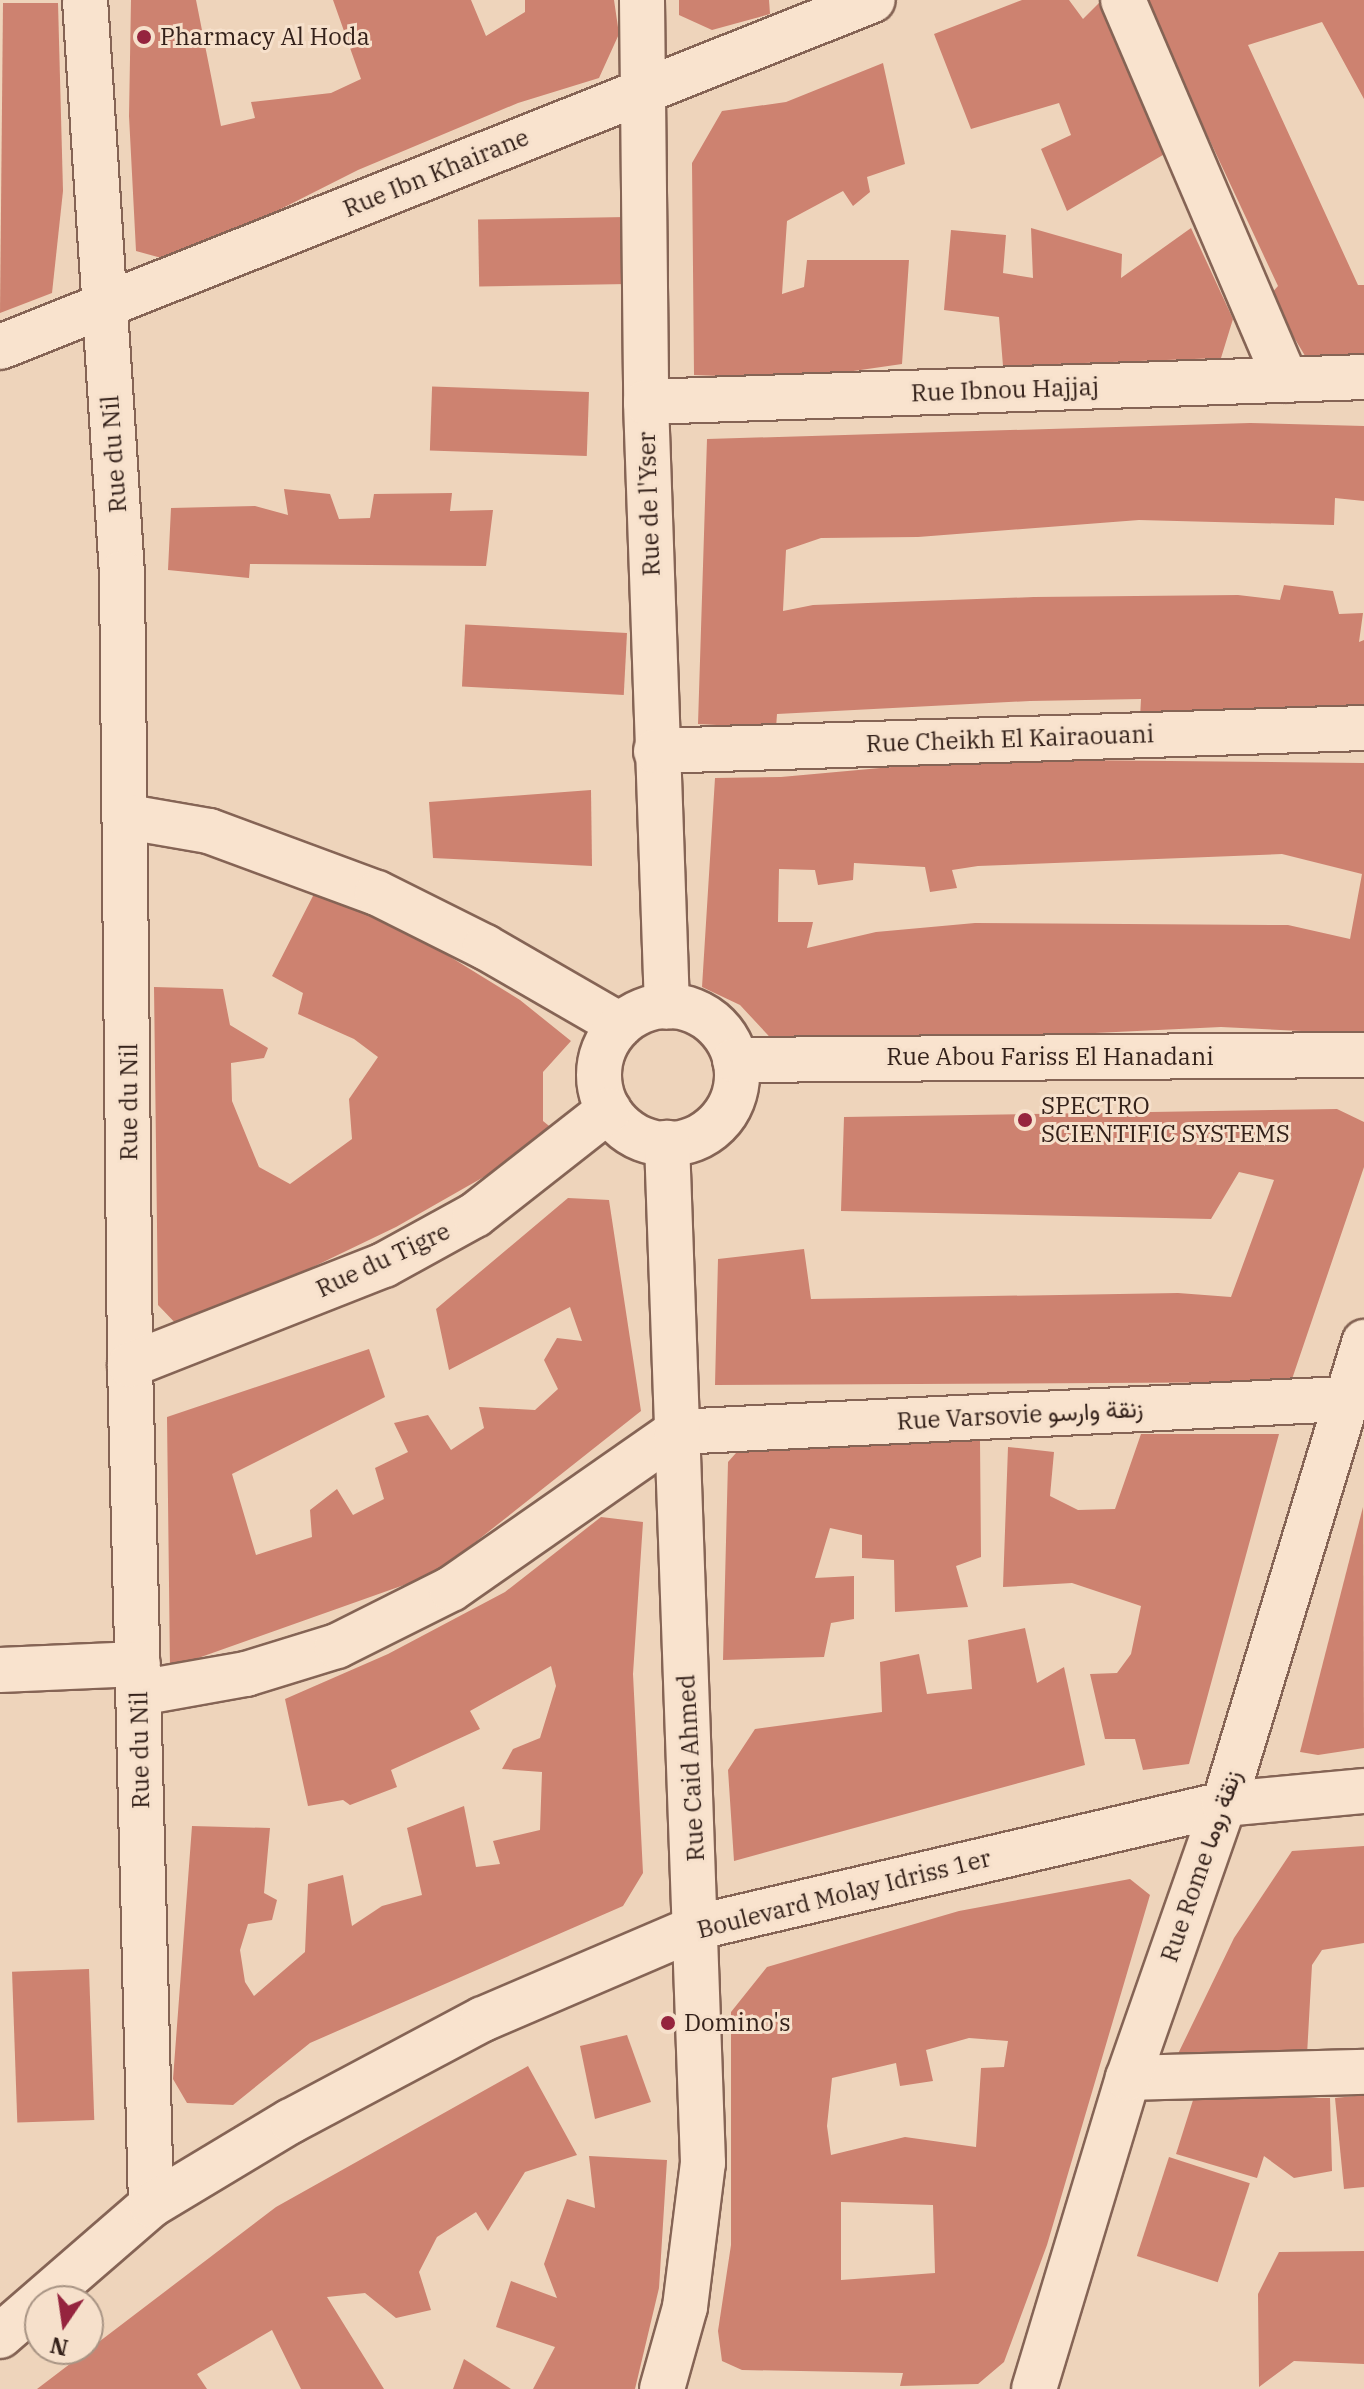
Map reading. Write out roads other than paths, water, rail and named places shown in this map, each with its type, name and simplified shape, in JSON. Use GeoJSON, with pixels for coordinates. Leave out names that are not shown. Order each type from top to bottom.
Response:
{"type":"FeatureCollection","features":[{"type":"Feature","properties":{"kind":"street","name":"Rue du Nil"},"geometry":{"type":"LineString","coordinates":[[85,0],[122,573],[128,817],[130,1365],[151,2205]]}},
{"type":"Feature","properties":{"kind":"street","name":"Rue de l'Yser"},"geometry":{"type":"LineString","coordinates":[[642,0],[646,402],[667,1007]]}},
{"type":"Feature","properties":{"kind":"street","name":"Rue Ibn Khairane"},"geometry":{"type":"LineString","coordinates":[[0,347],[873,0]]}},
{"type":"Feature","properties":{"kind":"street"},"geometry":{"type":"LineString","coordinates":[[1123,0],[1286,380]]}},
{"type":"Feature","properties":{"kind":"street","name":"Rue Ibnou Hajjaj"},"geometry":{"type":"LineString","coordinates":[[646,402],[1364,377]]}},
{"type":"Feature","properties":{"kind":"street","name":"Rue Cheikh El Kairaouani"},"geometry":{"type":"LineString","coordinates":[[656,751],[1364,728]]}},
{"type":"Feature","properties":{"kind":"street"},"geometry":{"type":"LineString","coordinates":[[128,817],[209,831],[377,893],[485,947],[620,1025]]}},
{"type":"Feature","properties":{"kind":"street"},"geometry":{"type":"LineString","coordinates":[[667,1007],[711,1021],[735,1060],[736,1090],[722,1118],[697,1138],[667,1143],[634,1135],[609,1110],[600,1066],[620,1025],[647,1010],[667,1007]]}},
{"type":"Feature","properties":{"kind":"street","name":"Rue Abou Fariss El Hanadani"},"geometry":{"type":"LineString","coordinates":[[735,1060],[1364,1055]]}},
{"type":"Feature","properties":{"kind":"street","name":"Rue du Tigre"},"geometry":{"type":"LineString","coordinates":[[130,1365],[384,1265],[475,1215],[609,1110]]}},
{"type":"Feature","properties":{"kind":"street","name":"Rue Caid Ahmed"},"geometry":{"type":"LineString","coordinates":[[662,2389],[685,2307],[703,2163],[698,1927],[676,1432],[667,1143]]}},
{"type":"Feature","properties":{"kind":"street","name":"Rue Rome زنقة روما"},"geometry":{"type":"LineString","coordinates":[[1034,2389],[1128,2078],[1224,1804],[1355,1399],[1364,1342]]}},
{"type":"Feature","properties":{"kind":"street","name":"Rue Varsovie زنقة وارسو"},"geometry":{"type":"LineString","coordinates":[[676,1432],[1355,1399]]}},
{"type":"Feature","properties":{"kind":"street"},"geometry":{"type":"LineString","coordinates":[[0,1670],[138,1678],[246,1674],[337,1646],[451,1589],[676,1432]]}},
{"type":"Feature","properties":{"kind":"street","name":"Boulevard Molay Idriss 1er"},"geometry":{"type":"LineString","coordinates":[[0,2336],[151,2205],[291,2121],[483,2019],[698,1927],[1224,1804],[1364,1791]]}},
{"type":"Feature","properties":{"kind":"street"},"geometry":{"type":"LineString","coordinates":[[1128,2078],[1364,2072]]}},
{"type":"Feature","properties":{"kind":"place","name":"Pharmacy Al Hoda"},"geometry":{"type":"Point","coordinates":[144,37]}},
{"type":"Feature","properties":{"kind":"place","name":"SPECTRO SCIENTIFIC SYSTEMS"},"geometry":{"type":"Point","coordinates":[1025,1120]}},
{"type":"Feature","properties":{"kind":"place","name":"Domino's"},"geometry":{"type":"Point","coordinates":[668,2023]}}]}
